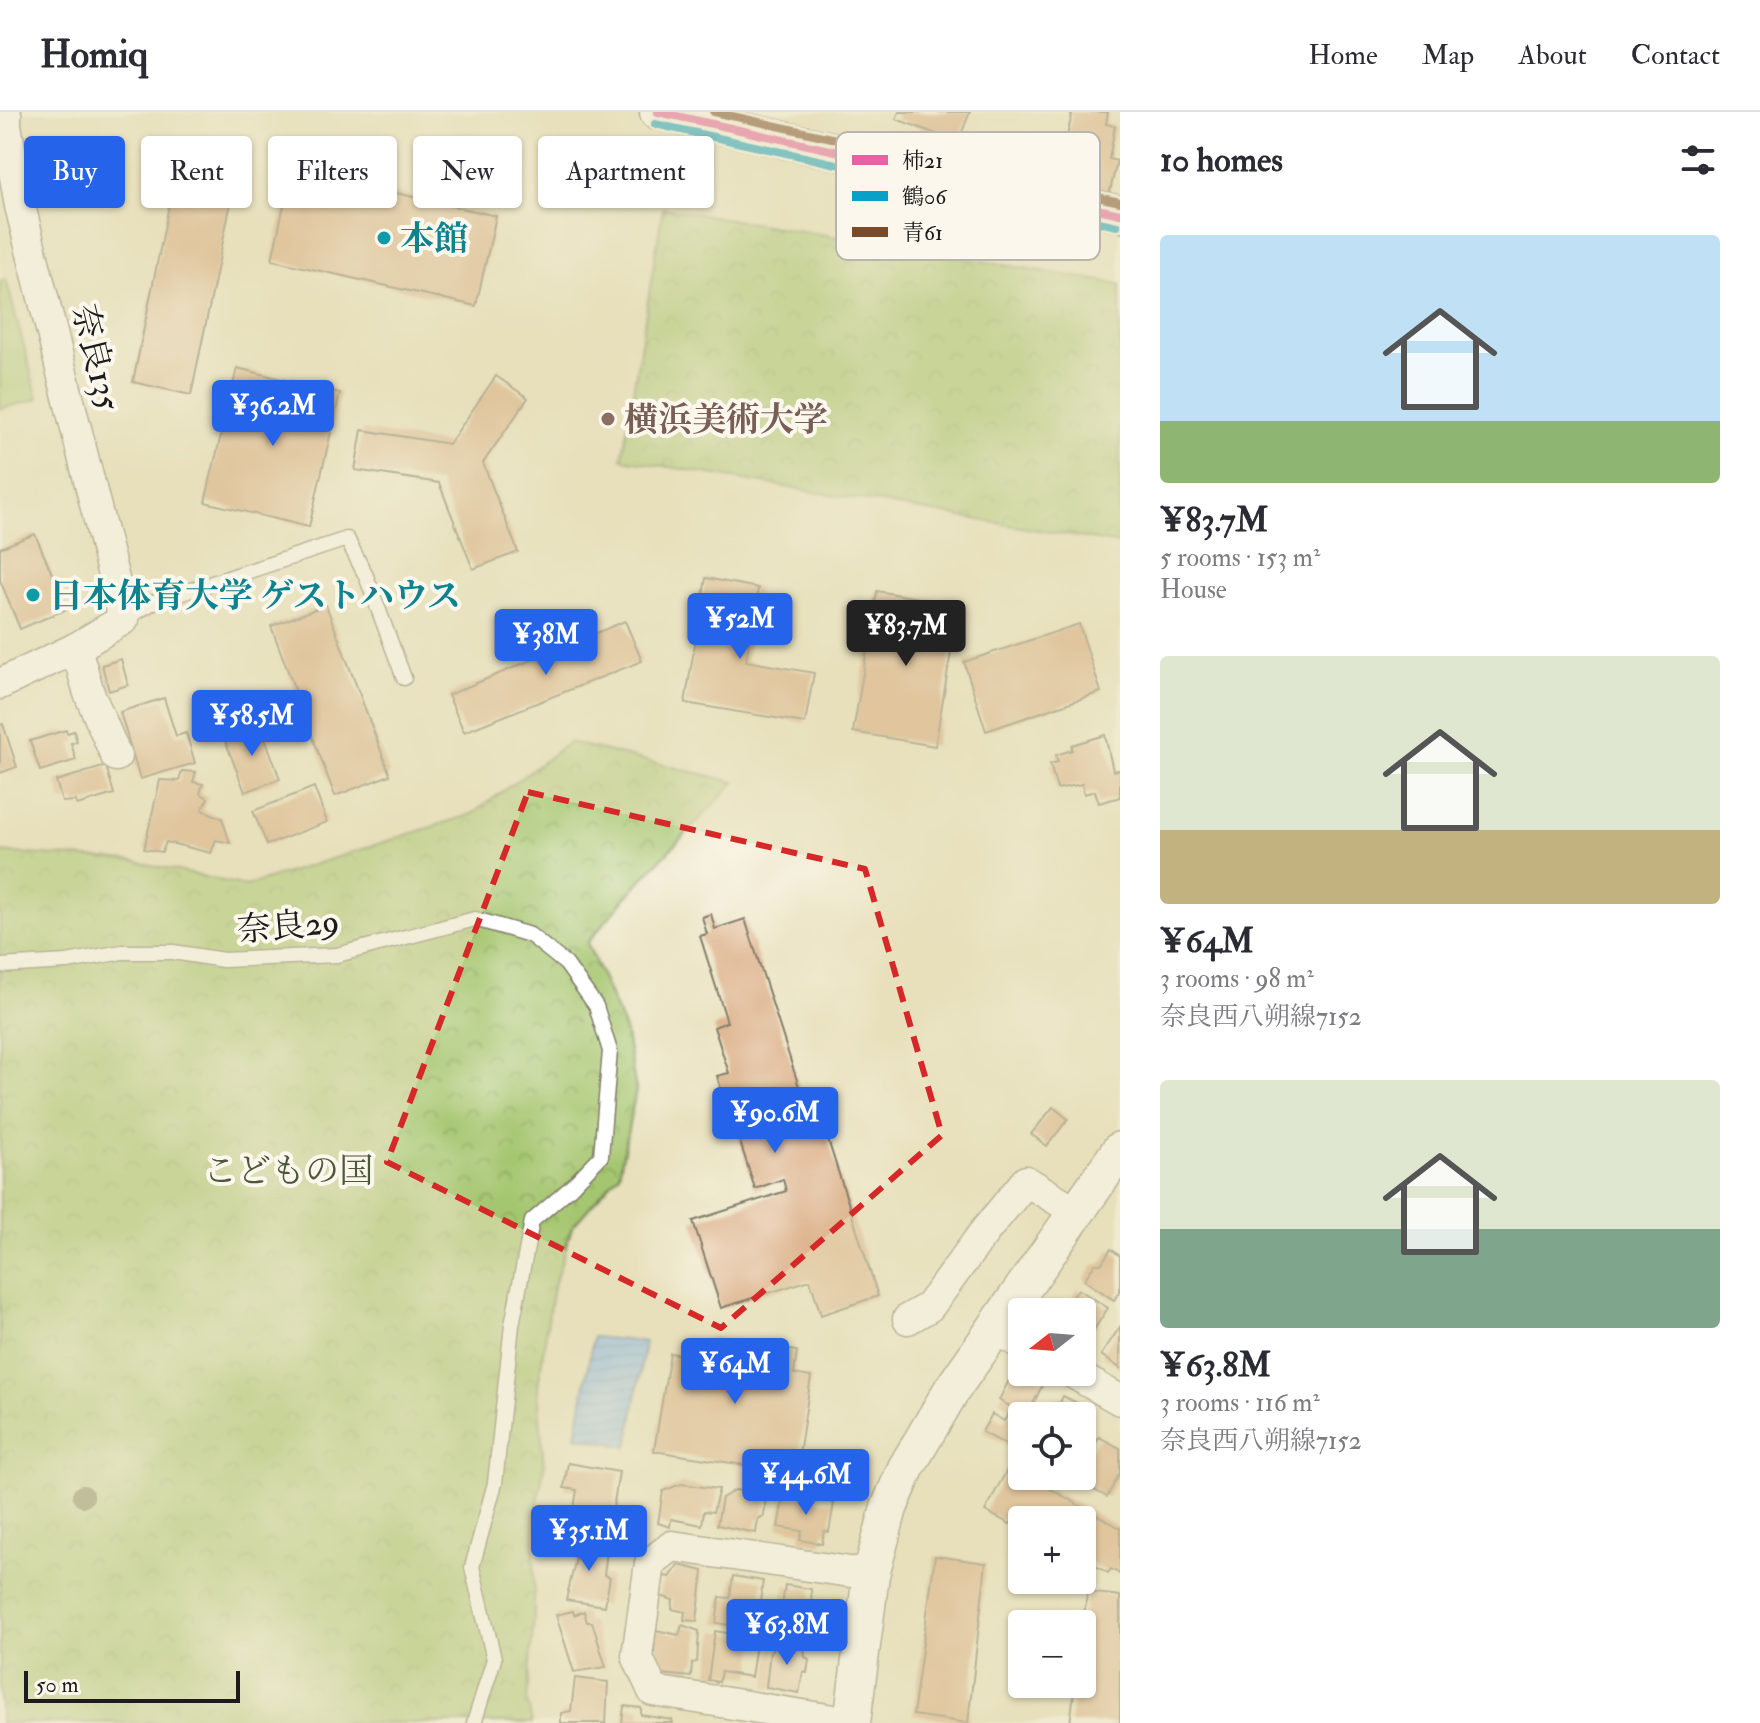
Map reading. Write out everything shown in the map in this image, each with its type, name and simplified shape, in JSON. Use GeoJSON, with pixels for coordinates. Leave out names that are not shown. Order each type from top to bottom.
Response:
{"type":"FeatureCollection","features":[{"type":"Feature","properties":{"kind":"street","name":"奈良135"},"geometry":{"type":"LineString","coordinates":[[6,112],[20,206],[124,619]]}},
{"type":"Feature","properties":{"kind":"street"},"geometry":{"type":"LineString","coordinates":[[658,112],[836,151]]}},
{"type":"Feature","properties":{"kind":"street"},"geometry":{"type":"LineString","coordinates":[[1100,210],[1120,214]]}},
{"type":"Feature","properties":{"kind":"street"},"geometry":{"type":"LineString","coordinates":[[0,684],[76,648],[124,619]]}},
{"type":"Feature","properties":{"kind":"street"},"geometry":{"type":"LineString","coordinates":[[76,648],[89,693],[116,756]]}},
{"type":"Feature","properties":{"kind":"street"},"geometry":{"type":"LineString","coordinates":[[1030,1298],[1077,1212],[1120,1150]]}},
{"type":"Feature","properties":{"kind":"street"},"geometry":{"type":"LineString","coordinates":[[908,1319],[929,1307],[1026,1181],[1077,1212]]}},
{"type":"Feature","properties":{"kind":"street"},"geometry":{"type":"LineString","coordinates":[[871,1575],[672,1546],[650,1563],[637,1656],[653,1691],[852,1723],[871,1575],[889,1508],[906,1468],[951,1391],[1008,1338]]}},
{"type":"Feature","properties":{"kind":"street"},"geometry":{"type":"LineString","coordinates":[[1096,1386],[1120,1400]]}},
{"type":"Feature","properties":{"kind":"lane"},"geometry":{"type":"LineString","coordinates":[[124,619],[154,602],[347,539],[366,576],[404,678]]}},
{"type":"Feature","properties":{"kind":"lane","name":"奈良29"},"geometry":{"type":"LineString","coordinates":[[0,966],[67,962],[122,952],[173,952],[223,960],[337,955],[475,919],[530,935],[566,964],[596,1006],[610,1051],[601,1156],[532,1221],[512,1325],[495,1483],[472,1567],[494,1659],[474,1723]]}},
{"type":"Feature","properties":{"kind":"highlighted area"},"geometry":{"type":"Polygon","coordinates":[[[528,792],[865,869],[942,1135],[721,1328],[387,1162],[528,792]]]}},
{"type":"Feature","properties":{"kind":"green space"},"geometry":{"type":"Polygon","coordinates":[[[663,208],[836,237],[836,260],[976,260],[1120,284],[1120,544],[622,459],[663,208]]]}},
{"type":"Feature","properties":{"kind":"green space"},"geometry":{"type":"Polygon","coordinates":[[[6,279],[38,399],[0,409],[0,281],[6,279]]]}},
{"type":"Feature","properties":{"kind":"green space","name":"こどもの国"},"geometry":{"type":"Polygon","coordinates":[[[569,742],[735,782],[642,879],[587,943],[625,1030],[636,1090],[619,1174],[572,1227],[552,1292],[538,1387],[544,1468],[534,1522],[534,1618],[527,1700],[532,1723],[0,1723],[0,852],[133,861],[246,886],[472,814],[569,742]]]}},
{"type":"Feature","properties":{"kind":"water"},"geometry":{"type":"Polygon","coordinates":[[[593,1337],[645,1342],[628,1447],[576,1436],[593,1337]]]}},
{"type":"Feature","properties":{"kind":"building"},"geometry":{"type":"Polygon","coordinates":[[[899,112],[970,112],[962,132],[931,132],[896,119],[899,112]]]}},
{"type":"Feature","properties":{"kind":"building"},"geometry":{"type":"Polygon","coordinates":[[[1066,112],[1108,112],[1106,124],[1115,126],[1109,159],[1117,161],[1109,195],[1100,193],[1100,132],[1068,132],[1072,115],[1066,112]]]}},
{"type":"Feature","properties":{"kind":"building","name":"本館"},"geometry":{"type":"Polygon","coordinates":[[[397,193],[413,197],[413,208],[461,208],[496,216],[476,306],[272,260],[283,208],[397,208],[397,193]]]}},
{"type":"Feature","properties":{"kind":"building"},"geometry":{"type":"Polygon","coordinates":[[[168,208],[230,208],[191,395],[133,382],[168,208]]]}},
{"type":"Feature","properties":{"kind":"building"},"geometry":{"type":"Polygon","coordinates":[[[237,368],[340,393],[309,527],[205,502],[237,368]]]}},
{"type":"Feature","properties":{"kind":"building"},"geometry":{"type":"Polygon","coordinates":[[[496,376],[528,398],[483,463],[518,552],[473,569],[439,483],[355,470],[362,430],[449,444],[496,376]]]}},
{"type":"Feature","properties":{"kind":"building","name":"日本体育大学 ゲストハウス"},"geometry":{"type":"Polygon","coordinates":[[[35,534],[67,609],[20,629],[0,580],[0,548],[35,534]]]}},
{"type":"Feature","properties":{"kind":"building"},"geometry":{"type":"Polygon","coordinates":[[[706,578],[758,588],[746,661],[814,673],[805,723],[685,703],[706,578]]]}},
{"type":"Feature","properties":{"kind":"building"},"geometry":{"type":"Polygon","coordinates":[[[877,591],[959,605],[935,746],[853,732],[877,591]]]}},
{"type":"Feature","properties":{"kind":"building"},"geometry":{"type":"Polygon","coordinates":[[[326,605],[390,775],[335,796],[271,626],[326,605]]]}},
{"type":"Feature","properties":{"kind":"building"},"geometry":{"type":"Polygon","coordinates":[[[625,621],[642,661],[464,732],[448,695],[625,621]]]}},
{"type":"Feature","properties":{"kind":"building"},"geometry":{"type":"Polygon","coordinates":[[[1079,624],[1101,692],[986,731],[964,662],[1079,624]]]}},
{"type":"Feature","properties":{"kind":"building"},"geometry":{"type":"Polygon","coordinates":[[[121,659],[128,685],[109,691],[102,665],[121,659]]]}},
{"type":"Feature","properties":{"kind":"building"},"geometry":{"type":"Polygon","coordinates":[[[164,698],[176,736],[186,733],[195,763],[140,779],[120,712],[164,698]]]}},
{"type":"Feature","properties":{"kind":"building"},"geometry":{"type":"Polygon","coordinates":[[[3,724],[17,767],[0,773],[0,725],[3,724]]]}},
{"type":"Feature","properties":{"kind":"building"},"geometry":{"type":"Polygon","coordinates":[[[260,724],[280,779],[245,792],[224,738],[260,724]]]}},
{"type":"Feature","properties":{"kind":"building"},"geometry":{"type":"Polygon","coordinates":[[[66,730],[67,733],[74,731],[77,742],[71,743],[76,760],[40,771],[30,741],[66,730]]]}},
{"type":"Feature","properties":{"kind":"building"},"geometry":{"type":"Polygon","coordinates":[[[1105,735],[1113,771],[1120,770],[1120,797],[1099,803],[1095,791],[1084,794],[1082,784],[1057,789],[1050,764],[1058,762],[1056,755],[1072,750],[1072,745],[1105,735]]]}},
{"type":"Feature","properties":{"kind":"building"},"geometry":{"type":"Polygon","coordinates":[[[106,766],[114,794],[77,805],[76,801],[62,802],[56,781],[106,766]]]}},
{"type":"Feature","properties":{"kind":"building"},"geometry":{"type":"Polygon","coordinates":[[[182,771],[196,772],[193,782],[203,784],[200,793],[208,798],[202,810],[222,818],[230,843],[216,840],[211,853],[166,842],[162,852],[144,849],[160,780],[179,781],[182,771]]]}},
{"type":"Feature","properties":{"kind":"building"},"geometry":{"type":"Polygon","coordinates":[[[314,787],[327,822],[267,845],[253,811],[314,787]]]}},
{"type":"Feature","properties":{"kind":"building"},"geometry":{"type":"Polygon","coordinates":[[[711,914],[715,929],[745,919],[802,1096],[813,1093],[878,1296],[821,1315],[810,1280],[721,1308],[693,1221],[786,1191],[783,1179],[755,1189],[734,1123],[753,1117],[749,1102],[727,1109],[717,1076],[729,1073],[714,1027],[727,1022],[700,936],[707,934],[702,917],[711,914]]]}},
{"type":"Feature","properties":{"kind":"building"},"geometry":{"type":"Polygon","coordinates":[[[1053,1107],[1068,1119],[1047,1146],[1031,1134],[1053,1107]]]}},
{"type":"Feature","properties":{"kind":"building"},"geometry":{"type":"Polygon","coordinates":[[[1111,1249],[1120,1256],[1120,1291],[1114,1300],[1084,1280],[1111,1249]]]}},
{"type":"Feature","properties":{"kind":"building"},"geometry":{"type":"Polygon","coordinates":[[[1078,1289],[1092,1298],[1072,1298],[1078,1289]]]}},
{"type":"Feature","properties":{"kind":"building"},"geometry":{"type":"Polygon","coordinates":[[[1096,1300],[1108,1308],[1096,1326],[1096,1300]]]}},
{"type":"Feature","properties":{"kind":"building"},"geometry":{"type":"Polygon","coordinates":[[[1120,1327],[1120,1368],[1101,1355],[1120,1327]]]}},
{"type":"Feature","properties":{"kind":"building"},"geometry":{"type":"Polygon","coordinates":[[[710,1337],[797,1351],[794,1374],[811,1377],[796,1473],[654,1451],[670,1353],[707,1359],[710,1337]]]}},
{"type":"Feature","properties":{"kind":"building"},"geometry":{"type":"Polygon","coordinates":[[[1008,1382],[1008,1386],[1042,1386],[1034,1402],[1008,1402],[1008,1405],[999,1400],[1008,1382]]]}},
{"type":"Feature","properties":{"kind":"building"},"geometry":{"type":"Polygon","coordinates":[[[1063,1396],[1075,1402],[1060,1402],[1063,1396]]]}},
{"type":"Feature","properties":{"kind":"building"},"geometry":{"type":"Polygon","coordinates":[[[992,1414],[1004,1421],[1008,1414],[1008,1446],[982,1432],[992,1414]]]}},
{"type":"Feature","properties":{"kind":"building"},"geometry":{"type":"Polygon","coordinates":[[[1099,1437],[1120,1448],[1120,1473],[1107,1497],[1094,1490],[1096,1442],[1099,1437]]]}},
{"type":"Feature","properties":{"kind":"building"},"geometry":{"type":"Polygon","coordinates":[[[568,1463],[619,1472],[609,1533],[571,1527],[577,1490],[564,1488],[568,1463]]]}},
{"type":"Feature","properties":{"kind":"building"},"geometry":{"type":"Polygon","coordinates":[[[1008,1468],[1008,1490],[1052,1490],[1081,1506],[1008,1506],[1008,1523],[985,1511],[1008,1468]]]}},
{"type":"Feature","properties":{"kind":"building"},"geometry":{"type":"Polygon","coordinates":[[[681,1484],[719,1489],[713,1512],[704,1511],[702,1525],[671,1519],[670,1527],[658,1523],[663,1491],[681,1484]]]}},
{"type":"Feature","properties":{"kind":"building"},"geometry":{"type":"Polygon","coordinates":[[[735,1490],[766,1495],[764,1516],[758,1519],[756,1533],[717,1525],[722,1498],[735,1490]]]}},
{"type":"Feature","properties":{"kind":"building"},"geometry":{"type":"Polygon","coordinates":[[[784,1494],[834,1503],[829,1532],[824,1531],[822,1544],[800,1540],[802,1531],[778,1527],[784,1494]]]}},
{"type":"Feature","properties":{"kind":"building"},"geometry":{"type":"Polygon","coordinates":[[[1096,1515],[1120,1528],[1120,1574],[1111,1569],[1108,1573],[1096,1566],[1096,1515]]]}},
{"type":"Feature","properties":{"kind":"building"},"geometry":{"type":"Polygon","coordinates":[[[577,1537],[599,1538],[598,1548],[607,1551],[604,1575],[610,1577],[605,1606],[566,1600],[576,1558],[572,1554],[577,1537]]]}},
{"type":"Feature","properties":{"kind":"building"},"geometry":{"type":"Polygon","coordinates":[[[935,1556],[986,1563],[968,1723],[913,1715],[935,1556]]]}},
{"type":"Feature","properties":{"kind":"building"},"geometry":{"type":"Polygon","coordinates":[[[679,1565],[703,1571],[697,1621],[684,1620],[685,1612],[672,1609],[673,1600],[660,1596],[663,1576],[670,1577],[679,1565]]]}},
{"type":"Feature","properties":{"kind":"building"},"geometry":{"type":"Polygon","coordinates":[[[733,1576],[763,1581],[756,1629],[716,1623],[720,1597],[730,1598],[733,1576]]]}},
{"type":"Feature","properties":{"kind":"building"},"geometry":{"type":"Polygon","coordinates":[[[785,1585],[811,1589],[812,1607],[817,1605],[816,1619],[809,1620],[807,1637],[772,1630],[774,1606],[782,1606],[785,1585]]]}},
{"type":"Feature","properties":{"kind":"building"},"geometry":{"type":"Polygon","coordinates":[[[1087,1594],[1120,1596],[1120,1723],[1070,1723],[1073,1698],[1096,1698],[1096,1610],[1085,1610],[1087,1594]]]}},
{"type":"Feature","properties":{"kind":"building"},"geometry":{"type":"Polygon","coordinates":[[[573,1611],[574,1615],[584,1611],[587,1622],[592,1622],[606,1667],[574,1672],[556,1615],[573,1611]]]}},
{"type":"Feature","properties":{"kind":"building"},"geometry":{"type":"Polygon","coordinates":[[[682,1625],[699,1631],[697,1662],[692,1663],[691,1677],[662,1674],[653,1662],[656,1630],[679,1635],[682,1625]]]}},
{"type":"Feature","properties":{"kind":"building"},"geometry":{"type":"Polygon","coordinates":[[[715,1631],[757,1638],[751,1677],[721,1672],[719,1682],[708,1680],[715,1631]]]}},
{"type":"Feature","properties":{"kind":"building"},"geometry":{"type":"Polygon","coordinates":[[[777,1641],[804,1645],[805,1657],[809,1659],[799,1693],[766,1687],[770,1652],[777,1641]]]}},
{"type":"Feature","properties":{"kind":"building"},"geometry":{"type":"Polygon","coordinates":[[[575,1678],[608,1682],[606,1723],[561,1723],[561,1713],[571,1711],[575,1678]]]}},
{"type":"Feature","properties":{"kind":"building"},"geometry":{"type":"Polygon","coordinates":[[[624,1706],[641,1708],[641,1715],[672,1720],[673,1723],[622,1723],[624,1706]]]}},
{"type":"Feature","properties":{"kind":"transit line","name":"柿21"},"geometry":{"type":"LineString","coordinates":[[658,112],[836,151]]}},
{"type":"Feature","properties":{"kind":"transit line","name":"青61"},"geometry":{"type":"LineString","coordinates":[[714,112],[836,139]]}},
{"type":"Feature","properties":{"kind":"transit line","name":"鶴06"},"geometry":{"type":"LineString","coordinates":[[655,124],[836,164]]}},
{"type":"Feature","properties":{"kind":"transit line","name":"青61"},"geometry":{"type":"LineString","coordinates":[[1100,198],[1120,202]]}},
{"type":"Feature","properties":{"kind":"transit line","name":"柿21"},"geometry":{"type":"LineString","coordinates":[[1100,210],[1120,214]]}},
{"type":"Feature","properties":{"kind":"transit line","name":"鶴06"},"geometry":{"type":"LineString","coordinates":[[1100,222],[1117,226]]}},
{"type":"Feature","properties":{"kind":"place","name":"本館"},"geometry":{"type":"Point","coordinates":[384,238]}},
{"type":"Feature","properties":{"kind":"place","name":"横浜美術大学"},"geometry":{"type":"Point","coordinates":[608,419]}},
{"type":"Feature","properties":{"kind":"place","name":"日本体育大学 ゲストハウス"},"geometry":{"type":"Point","coordinates":[33,595]}}]}
